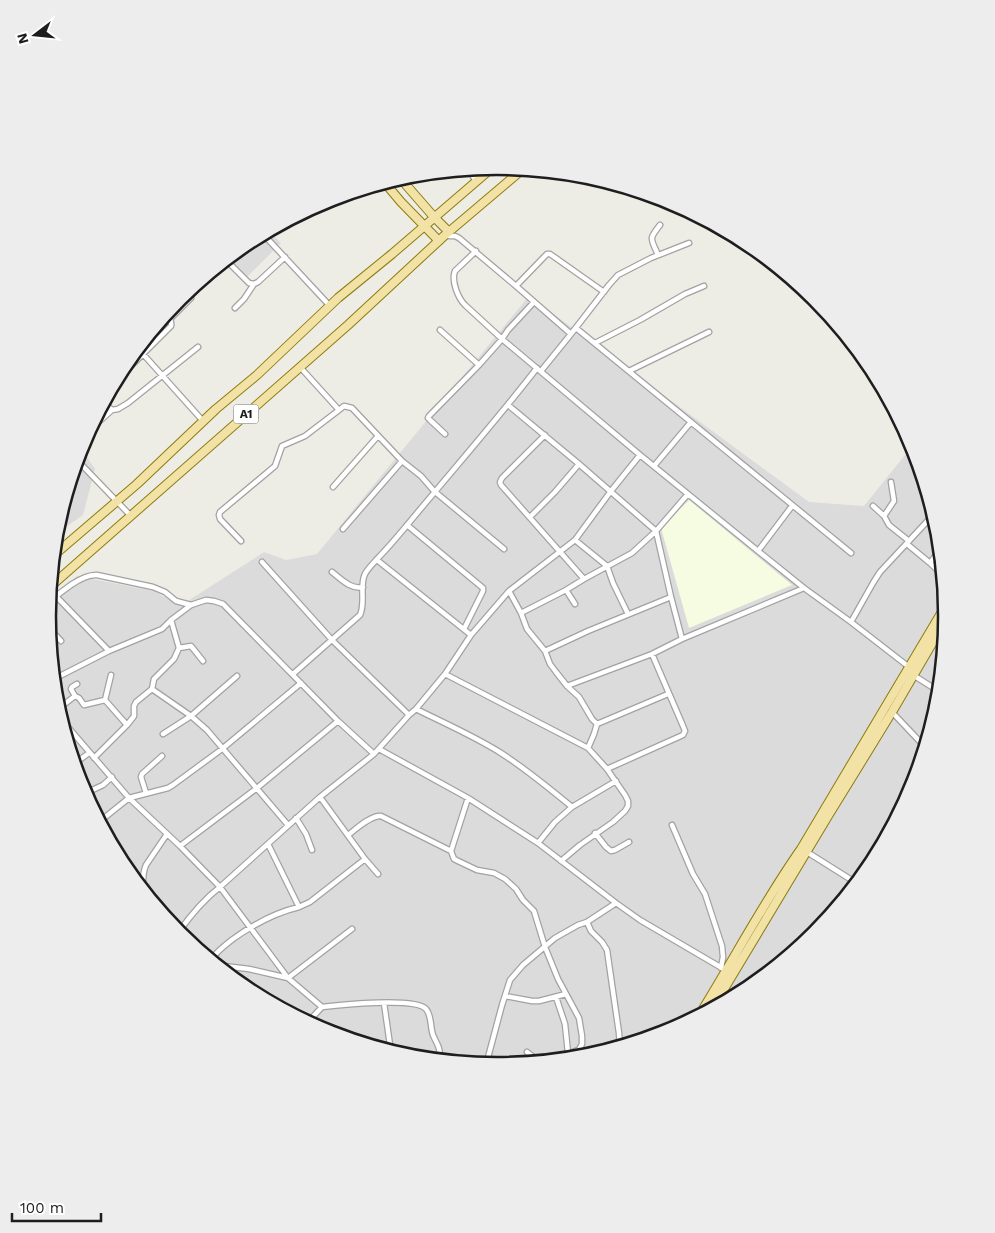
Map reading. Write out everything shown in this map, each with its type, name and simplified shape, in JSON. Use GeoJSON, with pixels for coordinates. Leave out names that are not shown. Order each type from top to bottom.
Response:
{"type":"FeatureCollection","features":[{"type":"Feature","properties":{"kind":"main road","name":"A1"},"geometry":{"type":"LineString","coordinates":[[62,549],[136,484],[330,306],[482,176]]}},
{"type":"Feature","properties":{"kind":"main road","name":"A1"},"geometry":{"type":"LineString","coordinates":[[58,580],[515,176]]}},
{"type":"Feature","properties":{"kind":"main road"},"geometry":{"type":"LineString","coordinates":[[406,185],[434,217],[444,237]]}},
{"type":"Feature","properties":{"kind":"main road"},"geometry":{"type":"LineString","coordinates":[[390,189],[424,226],[444,237]]}},
{"type":"Feature","properties":{"kind":"main road"},"geometry":{"type":"LineString","coordinates":[[717,1000],[727,971],[776,886],[801,848],[939,617]]}},
{"type":"Feature","properties":{"kind":"main road"},"geometry":{"type":"LineString","coordinates":[[705,1006],[807,852],[938,632]]}},
{"type":"Feature","properties":{"kind":"street"},"geometry":{"type":"LineString","coordinates":[[472,176],[476,181]]}},
{"type":"Feature","properties":{"kind":"street"},"geometry":{"type":"LineString","coordinates":[[658,255],[651,236],[660,225]]}},
{"type":"Feature","properties":{"kind":"street"},"geometry":{"type":"LineString","coordinates":[[444,237],[455,236],[458,238],[571,334]]}},
{"type":"Feature","properties":{"kind":"street"},"geometry":{"type":"LineString","coordinates":[[268,240],[330,306]]}},
{"type":"Feature","properties":{"kind":"street"},"geometry":{"type":"LineString","coordinates":[[293,674],[360,615],[363,604],[364,576],[371,566],[571,334],[618,275],[658,255],[689,244]]}},
{"type":"Feature","properties":{"kind":"street"},"geometry":{"type":"LineString","coordinates":[[476,252],[453,274],[457,295],[465,305],[502,339],[640,455],[804,588],[909,667]]}},
{"type":"Feature","properties":{"kind":"street"},"geometry":{"type":"LineString","coordinates":[[516,286],[544,257],[550,254],[604,292]]}},
{"type":"Feature","properties":{"kind":"street"},"geometry":{"type":"LineString","coordinates":[[235,308],[254,284],[285,258]]}},
{"type":"Feature","properties":{"kind":"street"},"geometry":{"type":"LineString","coordinates":[[231,265],[249,283],[254,284]]}},
{"type":"Feature","properties":{"kind":"street"},"geometry":{"type":"LineString","coordinates":[[595,343],[685,294],[704,286]]}},
{"type":"Feature","properties":{"kind":"street"},"geometry":{"type":"LineString","coordinates":[[182,308],[192,298]]}},
{"type":"Feature","properties":{"kind":"street"},"geometry":{"type":"LineString","coordinates":[[444,434],[430,420],[429,416],[479,365],[534,302]]}},
{"type":"Feature","properties":{"kind":"street"},"geometry":{"type":"LineString","coordinates":[[171,320],[171,326],[143,354],[203,421]]}},
{"type":"Feature","properties":{"kind":"street"},"geometry":{"type":"LineString","coordinates":[[576,328],[851,554]]}},
{"type":"Feature","properties":{"kind":"street"},"geometry":{"type":"LineString","coordinates":[[440,330],[479,365]]}},
{"type":"Feature","properties":{"kind":"street"},"geometry":{"type":"LineString","coordinates":[[629,371],[709,332]]}},
{"type":"Feature","properties":{"kind":"street"},"geometry":{"type":"LineString","coordinates":[[104,417],[112,410],[128,403],[198,347]]}},
{"type":"Feature","properties":{"kind":"street"},"geometry":{"type":"LineString","coordinates":[[300,367],[339,410]]}},
{"type":"Feature","properties":{"kind":"street"},"geometry":{"type":"LineString","coordinates":[[508,405],[656,531],[670,597],[682,639]]}},
{"type":"Feature","properties":{"kind":"street"},"geometry":{"type":"LineString","coordinates":[[241,541],[220,520],[220,512],[275,466],[282,446],[305,436],[344,406],[352,408],[402,461],[421,476],[434,491],[504,549]]}},
{"type":"Feature","properties":{"kind":"street"},"geometry":{"type":"LineString","coordinates":[[654,466],[691,422]]}},
{"type":"Feature","properties":{"kind":"street"},"geometry":{"type":"LineString","coordinates":[[333,487],[378,436]]}},
{"type":"Feature","properties":{"kind":"street"},"geometry":{"type":"LineString","coordinates":[[545,436],[500,482],[584,579]]}},
{"type":"Feature","properties":{"kind":"street"},"geometry":{"type":"LineString","coordinates":[[183,927],[206,898],[320,797],[379,749],[445,674],[471,635],[509,591],[575,540],[640,455]]}},
{"type":"Feature","properties":{"kind":"street"},"geometry":{"type":"LineString","coordinates":[[342,528],[402,461]]}},
{"type":"Feature","properties":{"kind":"street"},"geometry":{"type":"LineString","coordinates":[[530,517],[579,464]]}},
{"type":"Feature","properties":{"kind":"street"},"geometry":{"type":"LineString","coordinates":[[83,466],[130,515]]}},
{"type":"Feature","properties":{"kind":"street"},"geometry":{"type":"LineString","coordinates":[[884,516],[894,500],[891,482]]}},
{"type":"Feature","properties":{"kind":"street"},"geometry":{"type":"LineString","coordinates":[[521,613],[632,553],[656,531],[688,494]]}},
{"type":"Feature","properties":{"kind":"street"},"geometry":{"type":"LineString","coordinates":[[758,551],[792,506]]}},
{"type":"Feature","properties":{"kind":"street"},"geometry":{"type":"LineString","coordinates":[[873,506],[884,516],[890,525],[936,569]]}},
{"type":"Feature","properties":{"kind":"street"},"geometry":{"type":"LineString","coordinates":[[851,622],[880,572],[928,520]]}},
{"type":"Feature","properties":{"kind":"street"},"geometry":{"type":"LineString","coordinates":[[407,525],[482,588],[464,629]]}},
{"type":"Feature","properties":{"kind":"street"},"geometry":{"type":"LineString","coordinates":[[575,540],[607,566],[628,614]]}},
{"type":"Feature","properties":{"kind":"street"},"geometry":{"type":"LineString","coordinates":[[930,563],[935,557]]}},
{"type":"Feature","properties":{"kind":"street"},"geometry":{"type":"LineString","coordinates":[[377,560],[471,635]]}},
{"type":"Feature","properties":{"kind":"street"},"geometry":{"type":"LineString","coordinates":[[262,562],[332,640],[409,715]]}},
{"type":"Feature","properties":{"kind":"street"},"geometry":{"type":"LineString","coordinates":[[332,572],[350,586],[357,589],[363,587]]}},
{"type":"Feature","properties":{"kind":"street"},"geometry":{"type":"LineString","coordinates":[[57,596],[86,576],[97,575],[153,587],[171,596],[176,601],[191,605]]}},
{"type":"Feature","properties":{"kind":"street"},"geometry":{"type":"LineString","coordinates":[[567,686],[652,654],[682,639],[804,588]]}},
{"type":"Feature","properties":{"kind":"street"},"geometry":{"type":"LineString","coordinates":[[566,590],[575,604]]}},
{"type":"Feature","properties":{"kind":"street"},"geometry":{"type":"LineString","coordinates":[[509,591],[527,629],[545,651],[550,664],[578,697],[596,724],[588,748]]}},
{"type":"Feature","properties":{"kind":"street"},"geometry":{"type":"LineString","coordinates":[[57,597],[109,650]]}},
{"type":"Feature","properties":{"kind":"street"},"geometry":{"type":"LineString","coordinates":[[545,651],[670,597]]}},
{"type":"Feature","properties":{"kind":"street"},"geometry":{"type":"LineString","coordinates":[[60,676],[109,650],[162,629],[191,605],[206,600],[214,601],[223,604],[338,721],[374,754]]}},
{"type":"Feature","properties":{"kind":"street"},"geometry":{"type":"LineString","coordinates":[[94,758],[127,725],[134,716],[136,702],[152,689],[154,679],[174,658],[179,648],[172,620]]}},
{"type":"Feature","properties":{"kind":"street"},"geometry":{"type":"LineString","coordinates":[[162,629],[174,632]]}},
{"type":"Feature","properties":{"kind":"street"},"geometry":{"type":"LineString","coordinates":[[57,636],[62,641]]}},
{"type":"Feature","properties":{"kind":"street"},"geometry":{"type":"LineString","coordinates":[[179,648],[191,646],[203,661]]}},
{"type":"Feature","properties":{"kind":"street"},"geometry":{"type":"LineString","coordinates":[[607,769],[684,735],[685,731],[652,654]]}},
{"type":"Feature","properties":{"kind":"street"},"geometry":{"type":"LineString","coordinates":[[445,674],[588,748],[607,769],[625,795],[628,801],[625,811],[561,861]]}},
{"type":"Feature","properties":{"kind":"street"},"geometry":{"type":"LineString","coordinates":[[105,700],[111,675]]}},
{"type":"Feature","properties":{"kind":"street"},"geometry":{"type":"LineString","coordinates":[[913,675],[933,687]]}},
{"type":"Feature","properties":{"kind":"street"},"geometry":{"type":"LineString","coordinates":[[162,734],[190,716],[237,676]]}},
{"type":"Feature","properties":{"kind":"street"},"geometry":{"type":"LineString","coordinates":[[105,818],[129,798],[173,786],[222,749],[301,683]]}},
{"type":"Feature","properties":{"kind":"street"},"geometry":{"type":"LineString","coordinates":[[76,684],[71,689],[84,705],[105,700]]}},
{"type":"Feature","properties":{"kind":"street"},"geometry":{"type":"LineString","coordinates":[[152,689],[207,730],[288,825]]}},
{"type":"Feature","properties":{"kind":"street"},"geometry":{"type":"LineString","coordinates":[[596,724],[668,694]]}},
{"type":"Feature","properties":{"kind":"street"},"geometry":{"type":"LineString","coordinates":[[65,704],[76,696]]}},
{"type":"Feature","properties":{"kind":"street"},"geometry":{"type":"LineString","coordinates":[[105,700],[127,725]]}},
{"type":"Feature","properties":{"kind":"street"},"geometry":{"type":"LineString","coordinates":[[416,709],[500,752],[572,806]]}},
{"type":"Feature","properties":{"kind":"street"},"geometry":{"type":"LineString","coordinates":[[892,712],[920,742]]}},
{"type":"Feature","properties":{"kind":"street"},"geometry":{"type":"LineString","coordinates":[[180,846],[257,788],[338,721]]}},
{"type":"Feature","properties":{"kind":"street"},"geometry":{"type":"LineString","coordinates":[[71,731],[129,798],[220,887],[288,978],[322,1007]]}},
{"type":"Feature","properties":{"kind":"street"},"geometry":{"type":"LineString","coordinates":[[379,749],[468,798],[538,843],[640,920],[727,971]]}},
{"type":"Feature","properties":{"kind":"street"},"geometry":{"type":"LineString","coordinates":[[80,759],[89,753]]}},
{"type":"Feature","properties":{"kind":"street"},"geometry":{"type":"LineString","coordinates":[[146,793],[141,777],[142,774],[162,756]]}},
{"type":"Feature","properties":{"kind":"street"},"geometry":{"type":"LineString","coordinates":[[92,790],[112,777]]}},
{"type":"Feature","properties":{"kind":"street"},"geometry":{"type":"LineString","coordinates":[[538,843],[555,822],[572,806],[616,781]]}},
{"type":"Feature","properties":{"kind":"street"},"geometry":{"type":"LineString","coordinates":[[320,797],[364,859],[378,874]]}},
{"type":"Feature","properties":{"kind":"street"},"geometry":{"type":"LineString","coordinates":[[468,798],[451,851],[454,859],[477,870],[500,876],[511,884],[534,911],[545,947],[558,979],[582,1026],[582,1044],[579,1050]]}},
{"type":"Feature","properties":{"kind":"street"},"geometry":{"type":"LineString","coordinates":[[348,835],[377,816],[381,816],[451,851]]}},
{"type":"Feature","properties":{"kind":"street"},"geometry":{"type":"LineString","coordinates":[[296,818],[306,834],[312,850]]}},
{"type":"Feature","properties":{"kind":"street"},"geometry":{"type":"LineString","coordinates":[[672,825],[690,868],[705,894],[722,946],[727,971]]}},
{"type":"Feature","properties":{"kind":"street"},"geometry":{"type":"LineString","coordinates":[[595,833],[611,851],[629,842]]}},
{"type":"Feature","properties":{"kind":"street"},"geometry":{"type":"LineString","coordinates":[[142,878],[146,865],[167,834]]}},
{"type":"Feature","properties":{"kind":"street"},"geometry":{"type":"LineString","coordinates":[[268,844],[299,907]]}},
{"type":"Feature","properties":{"kind":"street"},"geometry":{"type":"LineString","coordinates":[[807,852],[852,880]]}},
{"type":"Feature","properties":{"kind":"street"},"geometry":{"type":"LineString","coordinates":[[215,955],[218,950],[250,926],[275,914],[310,902],[364,859]]}},
{"type":"Feature","properties":{"kind":"street"},"geometry":{"type":"LineString","coordinates":[[488,1058],[510,980],[515,973],[554,938],[587,922],[616,903]]}},
{"type":"Feature","properties":{"kind":"street"},"geometry":{"type":"LineString","coordinates":[[587,922],[591,931],[607,950],[620,1040]]}},
{"type":"Feature","properties":{"kind":"street"},"geometry":{"type":"LineString","coordinates":[[288,978],[352,929]]}},
{"type":"Feature","properties":{"kind":"street"},"geometry":{"type":"LineString","coordinates":[[228,967],[288,978]]}},
{"type":"Feature","properties":{"kind":"street"},"geometry":{"type":"LineString","coordinates":[[505,996],[539,1001],[566,994]]}},
{"type":"Feature","properties":{"kind":"street"},"geometry":{"type":"LineString","coordinates":[[556,997],[565,1024],[568,1052]]}},
{"type":"Feature","properties":{"kind":"street"},"geometry":{"type":"LineString","coordinates":[[384,1003],[390,1044]]}},
{"type":"Feature","properties":{"kind":"street"},"geometry":{"type":"LineString","coordinates":[[312,1017],[322,1007],[384,1003],[418,1005],[428,1011],[440,1054]]}},
{"type":"Feature","properties":{"kind":"street"},"geometry":{"type":"LineString","coordinates":[[527,1052],[533,1056]]}},
{"type":"Feature","properties":{"kind":"shaded area"},"geometry":{"type":"Polygon","coordinates":[[[274,236],[281,243],[246,278],[228,267],[274,236]]]}},
{"type":"Feature","properties":{"kind":"shaded area"},"geometry":{"type":"Polygon","coordinates":[[[529,296],[809,502],[864,506],[907,453],[924,502],[935,559],[938,588],[938,645],[935,674],[924,731],[905,785],[893,812],[880,837],[848,885],[810,929],[766,967],[718,999],[666,1024],[639,1034],[612,1043],[555,1054],[498,1058],[469,1057],[440,1054],[383,1043],[329,1024],[277,999],[229,967],[185,929],[147,885],[115,837],[102,812],[90,785],[71,731],[60,674],[57,645],[57,596],[77,576],[154,591],[180,606],[264,552],[286,560],[317,554],[529,296]]]}},
{"type":"Feature","properties":{"kind":"shaded area"},"geometry":{"type":"Polygon","coordinates":[[[87,457],[95,469],[83,515],[66,527],[71,502],[87,457]]]}},
{"type":"Feature","properties":{"kind":"shaded area"},"geometry":{"type":"Polygon","coordinates":[[[689,500],[792,585],[689,628],[661,528],[689,500]]]}}]}
